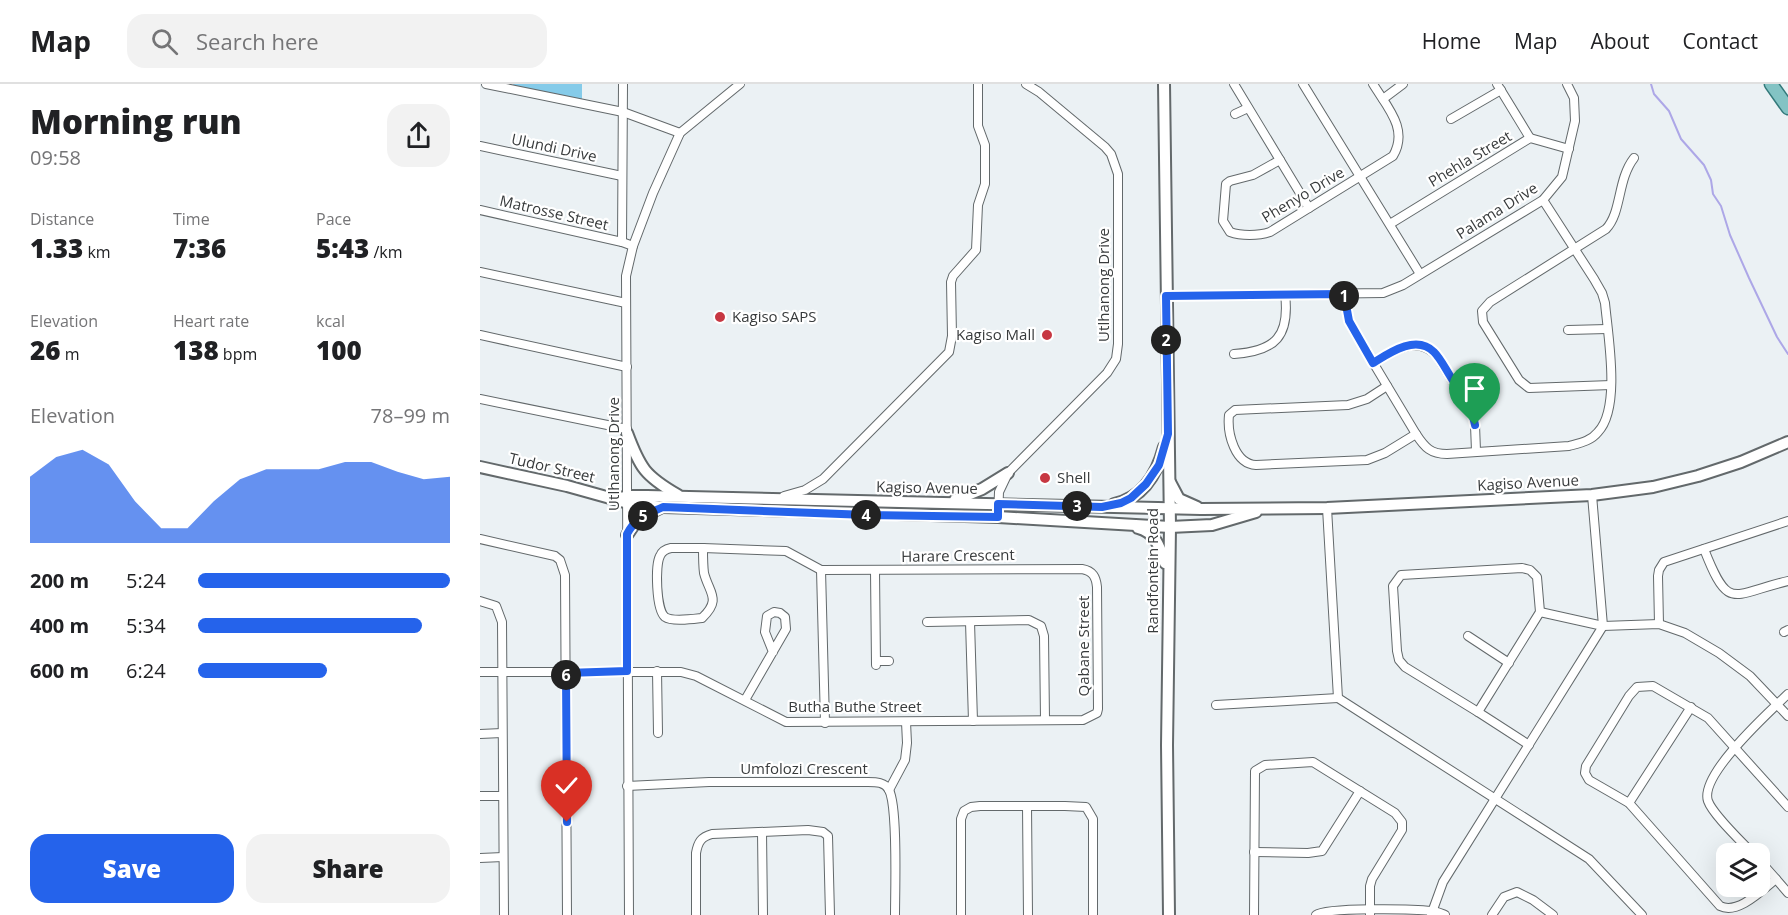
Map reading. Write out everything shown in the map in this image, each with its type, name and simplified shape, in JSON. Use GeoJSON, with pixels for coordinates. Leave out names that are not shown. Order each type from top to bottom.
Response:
{"type":"FeatureCollection","features":[{"type":"Feature","properties":{"kind":"main road"},"geometry":{"type":"LineString","coordinates":[[1772,84],[1788,108]]}},
{"type":"Feature","properties":{"kind":"street"},"geometry":{"type":"LineString","coordinates":[[486,84],[509,86],[623,112],[681,134]]}},
{"type":"Feature","properties":{"kind":"street"},"geometry":{"type":"LineString","coordinates":[[623,84],[622,242],[633,246]]}},
{"type":"Feature","properties":{"kind":"street","name":"Utlhanong Drive"},"geometry":{"type":"LineString","coordinates":[[629,915],[627,534],[624,499],[627,431],[626,276],[633,246],[658,183],[681,134],[740,84]]}},
{"type":"Feature","properties":{"kind":"street"},"geometry":{"type":"LineString","coordinates":[[771,499],[805,490],[828,474],[949,352],[952,336],[951,282],[953,276],[976,250],[978,205],[985,184],[985,145],[978,126],[978,84]]}},
{"type":"Feature","properties":{"kind":"street","name":"Utlhanong Drive"},"geometry":{"type":"LineString","coordinates":[[998,517],[1000,487],[1008,473],[1107,373],[1116,359],[1118,336],[1118,174],[1114,160],[1105,147],[1039,92],[1026,84]]}},
{"type":"Feature","properties":{"kind":"street","name":"Randfontein Road"},"geometry":{"type":"LineString","coordinates":[[1164,84],[1170,527],[1168,569],[1169,915]]}},
{"type":"Feature","properties":{"kind":"street"},"geometry":{"type":"LineString","coordinates":[[1234,84],[1309,208]]}},
{"type":"Feature","properties":{"kind":"street"},"geometry":{"type":"LineString","coordinates":[[1303,84],[1420,274]]}},
{"type":"Feature","properties":{"kind":"street"},"geometry":{"type":"LineString","coordinates":[[1373,84],[1383,99],[1403,84]]}},
{"type":"Feature","properties":{"kind":"street","name":"Palama Drive"},"geometry":{"type":"LineString","coordinates":[[1166,296],[1387,292],[1543,200],[1562,177],[1575,121],[1574,98],[1567,84]]}},
{"type":"Feature","properties":{"kind":"street"},"geometry":{"type":"LineString","coordinates":[[1451,119],[1499,87],[1530,138]]}},
{"type":"Feature","properties":{"kind":"street","name":"Phenyo Drive"},"geometry":{"type":"LineString","coordinates":[[1280,160],[1262,171],[1226,184],[1224,225],[1230,232],[1265,234],[1393,156],[1400,129],[1383,99]]}},
{"type":"Feature","properties":{"kind":"street"},"geometry":{"type":"LineString","coordinates":[[1235,114],[1248,108]]}},
{"type":"Feature","properties":{"kind":"street","name":"Phehla Street"},"geometry":{"type":"LineString","coordinates":[[1390,224],[1530,138],[1569,149]]}},
{"type":"Feature","properties":{"kind":"street","name":"Ulundi Drive"},"geometry":{"type":"LineString","coordinates":[[480,146],[621,176]]}},
{"type":"Feature","properties":{"kind":"street"},"geometry":{"type":"LineString","coordinates":[[1611,385],[1529,388],[1520,380],[1483,322],[1482,311],[1490,302],[1608,227],[1613,217],[1624,174],[1634,158]]}},
{"type":"Feature","properties":{"kind":"street"},"geometry":{"type":"LineString","coordinates":[[1344,294],[1349,321],[1416,434],[1424,446],[1434,453],[1569,446],[1588,440],[1598,433],[1605,423],[1612,400],[1605,303],[1602,293],[1543,200]]}},
{"type":"Feature","properties":{"kind":"street","name":"Matrosse Street"},"geometry":{"type":"LineString","coordinates":[[480,210],[622,242]]}},
{"type":"Feature","properties":{"kind":"street"},"geometry":{"type":"LineString","coordinates":[[480,272],[626,303]]}},
{"type":"Feature","properties":{"kind":"street"},"geometry":{"type":"LineString","coordinates":[[1234,354],[1259,351],[1277,338],[1285,324],[1287,314],[1285,294]]}},
{"type":"Feature","properties":{"kind":"street"},"geometry":{"type":"LineString","coordinates":[[1568,330],[1607,329]]}},
{"type":"Feature","properties":{"kind":"street"},"geometry":{"type":"LineString","coordinates":[[480,335],[627,367]]}},
{"type":"Feature","properties":{"kind":"street"},"geometry":{"type":"LineString","coordinates":[[1373,363],[1399,347],[1424,346],[1433,351],[1472,413],[1476,451]]}},
{"type":"Feature","properties":{"kind":"street"},"geometry":{"type":"LineString","coordinates":[[1387,386],[1367,399],[1348,405],[1235,410],[1229,415],[1229,426],[1239,457],[1245,463],[1256,465],[1367,460],[1385,453],[1416,434]]}},
{"type":"Feature","properties":{"kind":"street"},"geometry":{"type":"LineString","coordinates":[[480,399],[627,431],[638,461],[645,471],[657,482],[681,497]]}},
{"type":"Feature","properties":{"kind":"street"},"geometry":{"type":"LineString","coordinates":[[1102,507],[1121,503],[1131,498],[1146,484],[1159,465],[1168,434]]}},
{"type":"Feature","properties":{"kind":"street","name":"Kagiso Avenue"},"geometry":{"type":"LineString","coordinates":[[624,499],[681,497],[1262,510],[1327,508],[1592,495],[1653,487],[1741,462],[1788,442]]}},
{"type":"Feature","properties":{"kind":"street","name":"Tudor Street"},"geometry":{"type":"LineString","coordinates":[[480,467],[624,499]]}},
{"type":"Feature","properties":{"kind":"street"},"geometry":{"type":"LineString","coordinates":[[946,503],[974,493],[1008,473]]}},
{"type":"Feature","properties":{"kind":"street"},"geometry":{"type":"LineString","coordinates":[[1169,479],[1179,499],[1201,509]]}},
{"type":"Feature","properties":{"kind":"street"},"geometry":{"type":"LineString","coordinates":[[1431,913],[1443,882],[1603,626],[1592,495]]}},
{"type":"Feature","properties":{"kind":"street","name":"Kagiso Avenue"},"geometry":{"type":"LineString","coordinates":[[624,499],[663,507],[740,511],[998,517],[1170,527],[1212,525],[1262,510]]}},
{"type":"Feature","properties":{"kind":"street"},"geometry":{"type":"LineString","coordinates":[[627,534],[638,519],[663,507]]}},
{"type":"Feature","properties":{"kind":"street"},"geometry":{"type":"LineString","coordinates":[[1327,508],[1338,698]]}},
{"type":"Feature","properties":{"kind":"street"},"geometry":{"type":"LineString","coordinates":[[1659,624],[1658,576],[1661,565],[1669,560],[1788,521]]}},
{"type":"Feature","properties":{"kind":"street"},"geometry":{"type":"LineString","coordinates":[[1126,525],[1143,529],[1152,535],[1168,569]]}},
{"type":"Feature","properties":{"kind":"street"},"geometry":{"type":"LineString","coordinates":[[1168,569],[1176,539],[1191,529],[1212,525]]}},
{"type":"Feature","properties":{"kind":"street"},"geometry":{"type":"LineString","coordinates":[[480,539],[555,556],[560,560],[566,574],[567,915]]}},
{"type":"Feature","properties":{"kind":"street"},"geometry":{"type":"LineString","coordinates":[[703,548],[704,571],[714,597],[711,606],[700,618],[667,618],[659,608],[660,556],[666,549],[703,548],[786,551],[821,570],[825,723]]}},
{"type":"Feature","properties":{"kind":"street"},"geometry":{"type":"LineString","coordinates":[[1704,549],[1717,581],[1736,595],[1788,581]]}},
{"type":"Feature","properties":{"kind":"street","name":"Harare Crescent"},"geometry":{"type":"LineString","coordinates":[[821,570],[1082,568],[1094,575]]}},
{"type":"Feature","properties":{"kind":"street"},"geometry":{"type":"LineString","coordinates":[[1478,712],[1540,612],[1537,577],[1530,570],[1494,569],[1401,575],[1395,581],[1394,597],[1399,660],[1405,666],[1529,745]]}},
{"type":"Feature","properties":{"kind":"street"},"geometry":{"type":"LineString","coordinates":[[875,571],[876,663],[889,661]]}},
{"type":"Feature","properties":{"kind":"street","name":"Qabane Street"},"geometry":{"type":"LineString","coordinates":[[1094,575],[1097,587],[1099,627],[1098,709],[1094,716]]}},
{"type":"Feature","properties":{"kind":"street"},"geometry":{"type":"LineString","coordinates":[[480,601],[496,606],[501,615],[504,915]]}},
{"type":"Feature","properties":{"kind":"street"},"geometry":{"type":"LineString","coordinates":[[745,700],[773,652],[787,624],[782,614],[774,612],[767,616],[765,626],[773,652]]}},
{"type":"Feature","properties":{"kind":"street"},"geometry":{"type":"LineString","coordinates":[[1540,612],[1603,626],[1659,624],[1685,633],[1719,653],[1750,676],[1788,716]]}},
{"type":"Feature","properties":{"kind":"street"},"geometry":{"type":"LineString","coordinates":[[927,622],[1029,620],[1041,626],[1044,636],[1045,720]]}},
{"type":"Feature","properties":{"kind":"street"},"geometry":{"type":"LineString","coordinates":[[970,622],[973,721]]}},
{"type":"Feature","properties":{"kind":"street"},"geometry":{"type":"LineString","coordinates":[[1468,636],[1509,663]]}},
{"type":"Feature","properties":{"kind":"street"},"geometry":{"type":"LineString","coordinates":[[657,671],[658,733]]}},
{"type":"Feature","properties":{"kind":"street","name":"Butha Buthe Street"},"geometry":{"type":"LineString","coordinates":[[480,672],[657,671],[688,673],[786,722],[1083,720],[1094,716]]}},
{"type":"Feature","properties":{"kind":"street"},"geometry":{"type":"LineString","coordinates":[[1776,879],[1741,906],[1726,910],[1629,803],[1592,783],[1585,773],[1586,766],[1629,696],[1637,687],[1653,686],[1708,718],[1788,807]]}},
{"type":"Feature","properties":{"kind":"street"},"geometry":{"type":"LineString","coordinates":[[1743,843],[1712,808],[1707,799],[1707,789],[1735,746],[1788,694]]}},
{"type":"Feature","properties":{"kind":"street"},"geometry":{"type":"LineString","coordinates":[[1216,705],[1338,698],[1589,859],[1641,915]]}},
{"type":"Feature","properties":{"kind":"street"},"geometry":{"type":"LineString","coordinates":[[1629,803],[1691,707]]}},
{"type":"Feature","properties":{"kind":"street"},"geometry":{"type":"LineString","coordinates":[[895,915],[892,812],[889,790],[905,760],[906,722]]}},
{"type":"Feature","properties":{"kind":"street"},"geometry":{"type":"LineString","coordinates":[[480,734],[502,734]]}},
{"type":"Feature","properties":{"kind":"street"},"geometry":{"type":"LineString","coordinates":[[1254,915],[1254,774],[1260,766],[1313,762],[1395,813],[1403,826],[1372,879],[1370,913]]}},
{"type":"Feature","properties":{"kind":"street","name":"Umfolozi Crescent"},"geometry":{"type":"LineString","coordinates":[[627,786],[710,782],[868,782],[883,784],[889,790]]}},
{"type":"Feature","properties":{"kind":"street"},"geometry":{"type":"LineString","coordinates":[[1254,852],[1322,851],[1360,790]]}},
{"type":"Feature","properties":{"kind":"street"},"geometry":{"type":"LineString","coordinates":[[480,796],[503,796]]}},
{"type":"Feature","properties":{"kind":"street"},"geometry":{"type":"LineString","coordinates":[[1027,806],[1029,915]]}},
{"type":"Feature","properties":{"kind":"street"},"geometry":{"type":"LineString","coordinates":[[961,915],[961,825],[964,811],[971,807],[1027,806],[1081,806],[1086,807],[1090,812],[1093,819],[1094,836],[1094,915]]}},
{"type":"Feature","properties":{"kind":"street"},"geometry":{"type":"LineString","coordinates":[[696,915],[696,853],[700,839],[712,834],[818,831],[828,836],[830,915]]}},
{"type":"Feature","properties":{"kind":"street"},"geometry":{"type":"LineString","coordinates":[[762,832],[763,915]]}},
{"type":"Feature","properties":{"kind":"street"},"geometry":{"type":"LineString","coordinates":[[480,858],[503,857]]}},
{"type":"Feature","properties":{"kind":"street"},"geometry":{"type":"LineString","coordinates":[[1770,872],[1788,893]]}},
{"type":"Feature","properties":{"kind":"street"},"geometry":{"type":"LineString","coordinates":[[1492,915],[1504,897],[1517,892],[1533,900],[1553,915]]}},
{"type":"Feature","properties":{"kind":"street"},"geometry":{"type":"LineString","coordinates":[[1316,915],[1326,911],[1445,915]]}},
{"type":"Feature","properties":{"kind":"shaded area"},"geometry":{"type":"Polygon","coordinates":[[[513,84],[582,84],[582,100],[514,87],[513,84]]]}},
{"type":"Feature","properties":{"kind":"waterway"},"geometry":{"type":"LineString","coordinates":[[1651,84],[1654,94],[1669,111],[1681,139],[1704,165],[1711,180],[1713,194],[1721,206],[1730,235],[1749,278],[1777,337],[1788,354]]}},
{"type":"Feature","properties":{"kind":"place","name":"Kagiso SAPS"},"geometry":{"type":"Point","coordinates":[720,317]}},
{"type":"Feature","properties":{"kind":"place","name":"Kagiso Mall"},"geometry":{"type":"Point","coordinates":[1047,335]}},
{"type":"Feature","properties":{"kind":"place","name":"Shell"},"geometry":{"type":"Point","coordinates":[1045,478]}},
{"type":"Feature","properties":{"kind":"route"},"geometry":{"type":"LineString","coordinates":[[567,822],[566,673],[627,671],[627,534],[632,524],[638,519],[663,507],[987,518],[998,517],[998,504],[1102,507],[1121,503],[1139,492],[1154,474],[1168,434],[1166,296],[1344,294],[1349,321],[1373,363],[1399,347],[1424,346],[1430,348],[1465,400],[1475,425]]}}]}
